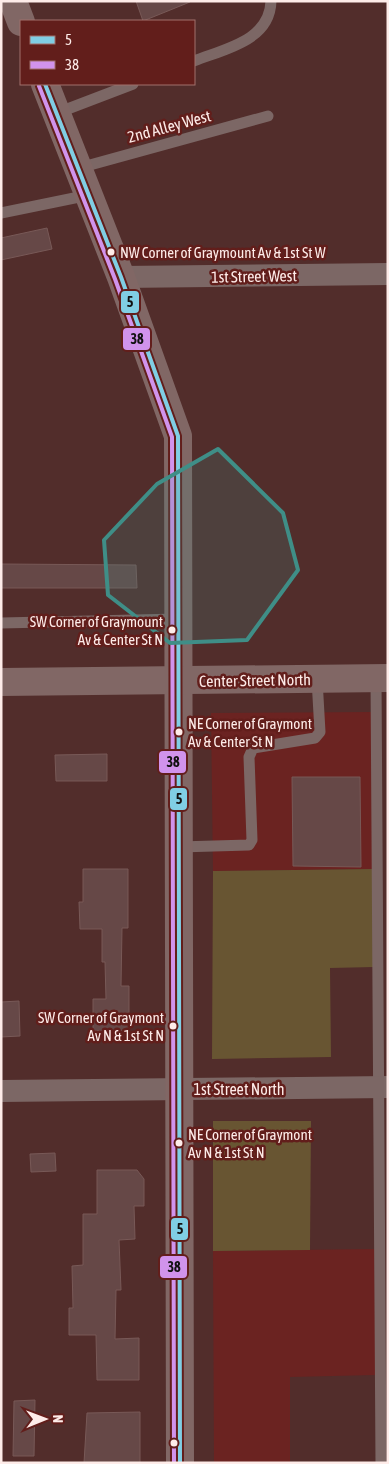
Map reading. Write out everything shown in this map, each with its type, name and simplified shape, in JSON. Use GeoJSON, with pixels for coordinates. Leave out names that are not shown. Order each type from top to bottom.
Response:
{"type":"FeatureCollection","features":[{"type":"Feature","properties":{"kind":"main road"},"geometry":{"type":"LineString","coordinates":[[13,1],[20,20]]}},
{"type":"Feature","properties":{"kind":"main road"},"geometry":{"type":"LineString","coordinates":[[46,85],[121,277],[178,436],[180,1463]]}},
{"type":"Feature","properties":{"kind":"main road","name":"Center Street North"},"geometry":{"type":"LineString","coordinates":[[1,682],[382,678]]}},
{"type":"Feature","properties":{"kind":"street","name":"1st Street West"},"geometry":{"type":"LineString","coordinates":[[121,277],[388,274]]}},
{"type":"Feature","properties":{"kind":"street","name":"1st Street North"},"geometry":{"type":"LineString","coordinates":[[1,1091],[383,1088]]}},
{"type":"Feature","properties":{"kind":"lane"},"geometry":{"type":"LineString","coordinates":[[195,60],[250,39],[267,23],[271,1]]}},
{"type":"Feature","properties":{"kind":"lane"},"geometry":{"type":"LineString","coordinates":[[57,113],[130,85]]}},
{"type":"Feature","properties":{"kind":"lane","name":"2nd Alley West"},"geometry":{"type":"LineString","coordinates":[[78,168],[268,116]]}},
{"type":"Feature","properties":{"kind":"lane"},"geometry":{"type":"LineString","coordinates":[[1,213],[89,195]]}},
{"type":"Feature","properties":{"kind":"lane"},"geometry":{"type":"LineString","coordinates":[[1,623],[179,619]]}},
{"type":"Feature","properties":{"kind":"lane"},"geometry":{"type":"LineString","coordinates":[[381,1463],[383,1088],[382,678]]}},
{"type":"Feature","properties":{"kind":"lane"},"geometry":{"type":"LineString","coordinates":[[179,847],[250,845],[252,840],[250,757],[253,748],[315,738],[320,732],[317,679]]}},
{"type":"Feature","properties":{"kind":"highlighted area"},"geometry":{"type":"Polygon","coordinates":[[[218,449],[283,513],[298,570],[247,640],[170,643],[108,595],[104,540],[157,484],[218,449]]]}},
{"type":"Feature","properties":{"kind":"shaded area"},"geometry":{"type":"Polygon","coordinates":[[[374,712],[374,869],[213,871],[211,713],[374,712]]]}},
{"type":"Feature","properties":{"kind":"shaded area"},"geometry":{"type":"Polygon","coordinates":[[[374,869],[374,967],[330,968],[331,1057],[212,1059],[213,871],[374,869]]]}},
{"type":"Feature","properties":{"kind":"shaded area"},"geometry":{"type":"Polygon","coordinates":[[[213,1121],[311,1121],[310,1250],[213,1251],[213,1121]]]}},
{"type":"Feature","properties":{"kind":"shaded area"},"geometry":{"type":"Polygon","coordinates":[[[375,1249],[375,1375],[290,1377],[290,1463],[214,1463],[213,1251],[375,1249]]]}},
{"type":"Feature","properties":{"kind":"building"},"geometry":{"type":"Polygon","coordinates":[[[136,1],[190,1],[145,20],[143,20],[136,1]]]}},
{"type":"Feature","properties":{"kind":"building"},"geometry":{"type":"Polygon","coordinates":[[[47,228],[52,249],[1,260],[1,238],[47,228]]]}},
{"type":"Feature","properties":{"kind":"building"},"geometry":{"type":"Polygon","coordinates":[[[1,564],[136,565],[137,588],[1,588],[1,564]]]}},
{"type":"Feature","properties":{"kind":"building"},"geometry":{"type":"Polygon","coordinates":[[[107,754],[107,781],[56,781],[55,755],[107,754]]]}},
{"type":"Feature","properties":{"kind":"building"},"geometry":{"type":"Polygon","coordinates":[[[292,777],[360,777],[361,867],[293,866],[292,777]]]}},
{"type":"Feature","properties":{"kind":"building"},"geometry":{"type":"Polygon","coordinates":[[[83,869],[128,869],[128,928],[122,928],[121,986],[129,986],[129,1031],[93,1031],[93,999],[106,999],[105,962],[102,962],[102,929],[80,929],[79,902],[83,902],[83,869]]]}},
{"type":"Feature","properties":{"kind":"building"},"geometry":{"type":"Polygon","coordinates":[[[19,1001],[20,1036],[1,1037],[1,1002],[19,1001]]]}},
{"type":"Feature","properties":{"kind":"building"},"geometry":{"type":"Polygon","coordinates":[[[55,1153],[56,1171],[31,1172],[30,1154],[55,1153]]]}},
{"type":"Feature","properties":{"kind":"building"},"geometry":{"type":"Polygon","coordinates":[[[97,1170],[137,1170],[144,1179],[144,1206],[134,1206],[135,1239],[119,1240],[121,1290],[116,1290],[115,1339],[139,1338],[139,1380],[97,1380],[96,1335],[69,1335],[69,1308],[73,1308],[72,1266],[83,1265],[83,1214],[97,1214],[97,1170]]]}},
{"type":"Feature","properties":{"kind":"building"},"geometry":{"type":"Polygon","coordinates":[[[35,1400],[34,1456],[13,1456],[14,1401],[35,1400]]]}},
{"type":"Feature","properties":{"kind":"building"},"geometry":{"type":"Polygon","coordinates":[[[140,1412],[140,1463],[84,1463],[87,1413],[140,1412]]]}},
{"type":"Feature","properties":{"kind":"transit line","name":"5"},"geometry":{"type":"LineString","coordinates":[[45,85],[121,277],[178,436],[180,1463]]}},
{"type":"Feature","properties":{"kind":"transit line","name":"38"},"geometry":{"type":"LineString","coordinates":[[39,86],[115,279],[172,437],[174,1463]]}},
{"type":"Feature","properties":{"kind":"place","name":"NW Corner of Graymount Av & 1st St W"},"geometry":{"type":"Point","coordinates":[111,252]}},
{"type":"Feature","properties":{"kind":"place","name":"SW Corner of Graymount Av & Center St N"},"geometry":{"type":"Point","coordinates":[172,630]}},
{"type":"Feature","properties":{"kind":"place","name":"NE Corner of Graymont Av & Center St N"},"geometry":{"type":"Point","coordinates":[179,732]}},
{"type":"Feature","properties":{"kind":"place","name":"SW Corner of Graymont Av N & 1st St N"},"geometry":{"type":"Point","coordinates":[173,1026]}},
{"type":"Feature","properties":{"kind":"place","name":"NE Corner of Graymont Av N & 1st St N"},"geometry":{"type":"Point","coordinates":[179,1143]}}]}
